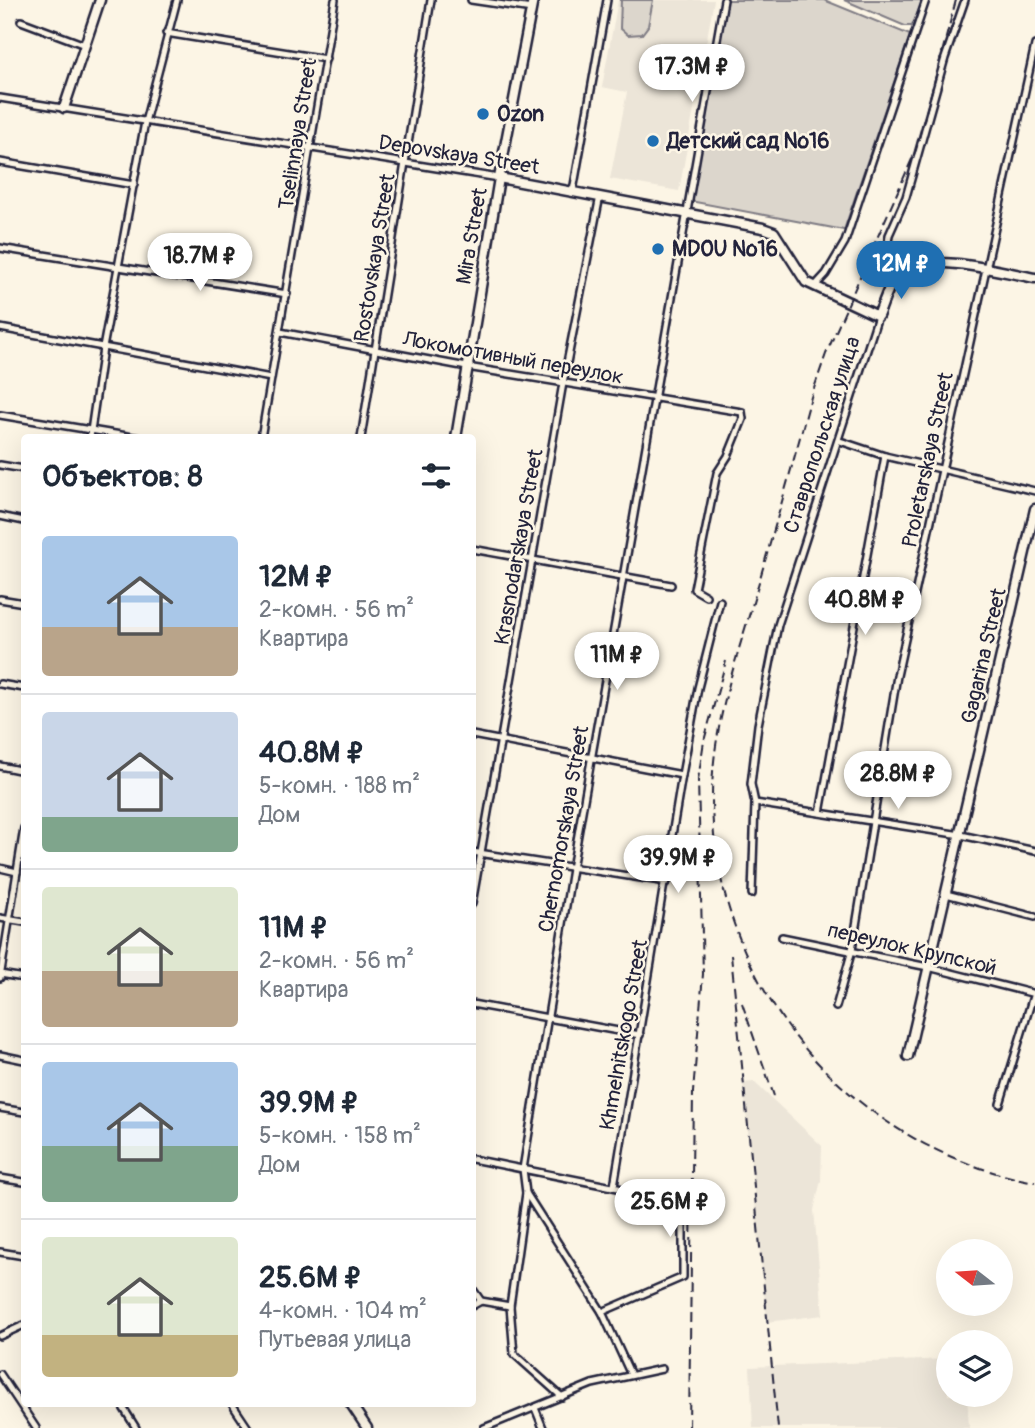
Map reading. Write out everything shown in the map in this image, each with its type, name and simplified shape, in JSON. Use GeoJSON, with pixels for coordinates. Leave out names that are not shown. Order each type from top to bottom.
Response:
{"type":"FeatureCollection","features":[{"type":"Feature","properties":{"kind":"street"},"geometry":{"type":"LineString","coordinates":[[64,108],[100,0]]}},
{"type":"Feature","properties":{"kind":"street"},"geometry":{"type":"LineString","coordinates":[[91,434],[103,348],[145,122],[166,33],[177,0]]}},
{"type":"Feature","properties":{"kind":"street","name":"Tselinnaya Street"},"geometry":{"type":"LineString","coordinates":[[262,434],[335,0]]}},
{"type":"Feature","properties":{"kind":"street","name":"Rostovskaya Street"},"geometry":{"type":"LineString","coordinates":[[362,434],[431,0]]}},
{"type":"Feature","properties":{"kind":"street"},"geometry":{"type":"LineString","coordinates":[[471,0],[532,4]]}},
{"type":"Feature","properties":{"kind":"street"},"geometry":{"type":"LineString","coordinates":[[573,191],[607,0]]}},
{"type":"Feature","properties":{"kind":"street","name":"Chernomorskaya Street"},"geometry":{"type":"LineString","coordinates":[[562,1397],[514,1354],[510,1306],[526,1193],[523,1168],[685,212],[724,0]]}},
{"type":"Feature","properties":{"kind":"street"},"geometry":{"type":"LineString","coordinates":[[814,287],[826,274],[845,242],[926,0]]}},
{"type":"Feature","properties":{"kind":"street"},"geometry":{"type":"LineString","coordinates":[[965,0],[945,58],[910,184],[889,236],[887,251],[899,273],[913,264],[928,263],[985,268],[1035,278]]}},
{"type":"Feature","properties":{"kind":"street","name":"Mira Street"},"geometry":{"type":"LineString","coordinates":[[457,434],[499,178],[532,4]]}},
{"type":"Feature","properties":{"kind":"street"},"geometry":{"type":"LineString","coordinates":[[22,22],[85,45]]}},
{"type":"Feature","properties":{"kind":"street"},"geometry":{"type":"LineString","coordinates":[[166,33],[326,59]]}},
{"type":"Feature","properties":{"kind":"street","name":"Proletarskaya Street"},"geometry":{"type":"LineString","coordinates":[[836,1007],[852,950],[871,820],[897,676],[1035,45]]}},
{"type":"Feature","properties":{"kind":"street","name":"Depovskaya Street"},"geometry":{"type":"LineString","coordinates":[[0,98],[311,150],[499,178],[750,224],[774,232],[798,273],[814,287],[878,316]]}},
{"type":"Feature","properties":{"kind":"street"},"geometry":{"type":"LineString","coordinates":[[0,162],[134,185]]}},
{"type":"Feature","properties":{"kind":"street","name":"Krasnodarskaya Street"},"geometry":{"type":"LineString","coordinates":[[476,878],[563,383],[600,196]]}},
{"type":"Feature","properties":{"kind":"street"},"geometry":{"type":"LineString","coordinates":[[0,248],[287,294]]}},
{"type":"Feature","properties":{"kind":"street","name":"Ставропольская улица"},"geometry":{"type":"LineString","coordinates":[[752,894],[755,803],[751,784],[771,654],[878,316],[899,273]]}},
{"type":"Feature","properties":{"kind":"street"},"geometry":{"type":"LineString","coordinates":[[0,328],[271,378]]}},
{"type":"Feature","properties":{"kind":"street","name":"Локомотивный переулок"},"geometry":{"type":"LineString","coordinates":[[280,331],[467,367],[742,412],[743,419],[728,456],[717,473],[694,589],[706,596]]}},
{"type":"Feature","properties":{"kind":"street"},"geometry":{"type":"LineString","coordinates":[[0,415],[118,434]]}},
{"type":"Feature","properties":{"kind":"street"},"geometry":{"type":"LineString","coordinates":[[839,441],[886,456],[1035,491]]}},
{"type":"Feature","properties":{"kind":"street"},"geometry":{"type":"LineString","coordinates":[[820,813],[886,456]]}},
{"type":"Feature","properties":{"kind":"street"},"geometry":{"type":"LineString","coordinates":[[0,465],[21,468]]}},
{"type":"Feature","properties":{"kind":"street","name":"Gagarina Street"},"geometry":{"type":"LineString","coordinates":[[908,1056],[1035,509]]}},
{"type":"Feature","properties":{"kind":"street"},"geometry":{"type":"LineString","coordinates":[[0,516],[21,520]]}},
{"type":"Feature","properties":{"kind":"street"},"geometry":{"type":"LineString","coordinates":[[476,550],[671,585]]}},
{"type":"Feature","properties":{"kind":"street"},"geometry":{"type":"LineString","coordinates":[[0,599],[21,602]]}},
{"type":"Feature","properties":{"kind":"street","name":"Khmelnitskogo Street"},"geometry":{"type":"LineString","coordinates":[[614,1186],[667,882],[682,775],[698,688],[720,601]]}},
{"type":"Feature","properties":{"kind":"street"},"geometry":{"type":"LineString","coordinates":[[0,684],[21,688]]}},
{"type":"Feature","properties":{"kind":"street"},"geometry":{"type":"LineString","coordinates":[[476,736],[682,775]]}},
{"type":"Feature","properties":{"kind":"street"},"geometry":{"type":"LineString","coordinates":[[0,766],[21,770]]}},
{"type":"Feature","properties":{"kind":"street"},"geometry":{"type":"LineString","coordinates":[[755,803],[961,835],[1035,851]]}},
{"type":"Feature","properties":{"kind":"street"},"geometry":{"type":"LineString","coordinates":[[21,847],[0,975],[21,978]]}},
{"type":"Feature","properties":{"kind":"street"},"geometry":{"type":"LineString","coordinates":[[476,852],[667,882]]}},
{"type":"Feature","properties":{"kind":"street"},"geometry":{"type":"LineString","coordinates":[[0,868],[17,872]]}},
{"type":"Feature","properties":{"kind":"street"},"geometry":{"type":"LineString","coordinates":[[946,894],[1035,917]]}},
{"type":"Feature","properties":{"kind":"street"},"geometry":{"type":"LineString","coordinates":[[0,918],[21,922]]}},
{"type":"Feature","properties":{"kind":"street","name":"переулок Крупской"},"geometry":{"type":"LineString","coordinates":[[782,937],[928,967],[1034,994]]}},
{"type":"Feature","properties":{"kind":"street"},"geometry":{"type":"LineString","coordinates":[[1000,1104],[1034,994]]}},
{"type":"Feature","properties":{"kind":"street"},"geometry":{"type":"LineString","coordinates":[[476,1005],[640,1035]]}},
{"type":"Feature","properties":{"kind":"street"},"geometry":{"type":"LineString","coordinates":[[0,1055],[21,1058]]}},
{"type":"Feature","properties":{"kind":"street"},"geometry":{"type":"LineString","coordinates":[[0,1108],[21,1112]]}},
{"type":"Feature","properties":{"kind":"street"},"geometry":{"type":"LineString","coordinates":[[476,1160],[683,1201],[683,1277],[602,1312]]}},
{"type":"Feature","properties":{"kind":"street"},"geometry":{"type":"LineString","coordinates":[[0,1178],[21,1182]]}},
{"type":"Feature","properties":{"kind":"street"},"geometry":{"type":"LineString","coordinates":[[526,1193],[602,1312],[631,1375]]}},
{"type":"Feature","properties":{"kind":"street"},"geometry":{"type":"LineString","coordinates":[[0,1252],[21,1256]]}},
{"type":"Feature","properties":{"kind":"street"},"geometry":{"type":"LineString","coordinates":[[476,1294],[481,1301]]}},
{"type":"Feature","properties":{"kind":"street"},"geometry":{"type":"LineString","coordinates":[[476,1304],[481,1301],[510,1306]]}},
{"type":"Feature","properties":{"kind":"street"},"geometry":{"type":"LineString","coordinates":[[0,1336],[21,1326]]}},
{"type":"Feature","properties":{"kind":"street"},"geometry":{"type":"LineString","coordinates":[[484,1428],[592,1384],[662,1369]]}},
{"type":"Feature","properties":{"kind":"street"},"geometry":{"type":"LineString","coordinates":[[0,1374],[21,1406]]}},
{"type":"Feature","properties":{"kind":"street"},"geometry":{"type":"LineString","coordinates":[[22,1407],[36,1428]]}},
{"type":"Feature","properties":{"kind":"street"},"geometry":{"type":"LineString","coordinates":[[123,1407],[136,1428]]}},
{"type":"Feature","properties":{"kind":"street"},"geometry":{"type":"LineString","coordinates":[[234,1407],[248,1428]]}},
{"type":"Feature","properties":{"kind":"street"},"geometry":{"type":"LineString","coordinates":[[353,1407],[367,1428]]}},
{"type":"Feature","properties":{"kind":"street"},"geometry":{"type":"LineString","coordinates":[[535,1408],[543,1428]]}},
{"type":"Feature","properties":{"kind":"shaded area"},"geometry":{"type":"Polygon","coordinates":[[[618,0],[714,0],[679,191],[610,179],[627,92],[602,87],[618,0]]]}},
{"type":"Feature","properties":{"kind":"shaded area"},"geometry":{"type":"Polygon","coordinates":[[[621,0],[653,0],[648,26],[642,34],[628,35],[620,28],[621,0]]]}},
{"type":"Feature","properties":{"kind":"shaded area"},"geometry":{"type":"Polygon","coordinates":[[[727,0],[824,0],[910,35],[844,230],[690,201],[727,0]]]}},
{"type":"Feature","properties":{"kind":"shaded area"},"geometry":{"type":"Polygon","coordinates":[[[844,0],[923,0],[912,26],[905,26],[844,0]]]}},
{"type":"Feature","properties":{"kind":"shaded area"},"geometry":{"type":"Polygon","coordinates":[[[754,1082],[822,1146],[821,1180],[814,1210],[823,1315],[767,1322],[743,1083],[754,1082]]]}},
{"type":"Feature","properties":{"kind":"shaded area"},"geometry":{"type":"Polygon","coordinates":[[[936,1359],[936,1407],[968,1407],[969,1428],[753,1428],[750,1367],[936,1359]]]}},
{"type":"Feature","properties":{"kind":"railway"},"geometry":{"type":"LineString","coordinates":[[956,0],[916,150],[826,354],[811,397],[725,700],[713,773],[714,833],[728,905],[755,973],[773,1004],[817,1062],[864,1105],[916,1140],[974,1166],[1035,1182]]}},
{"type":"Feature","properties":{"kind":"railway"},"geometry":{"type":"LineString","coordinates":[[689,1428],[693,1092],[703,974],[698,780],[704,741],[726,661]]}},
{"type":"Feature","properties":{"kind":"railway"},"geometry":{"type":"LineString","coordinates":[[731,955],[778,1428]]}},
{"type":"Feature","properties":{"kind":"railway"},"geometry":{"type":"LineString","coordinates":[[742,1003],[774,1096]]}},
{"type":"Feature","properties":{"kind":"place","name":"Ozon"},"geometry":{"type":"Point","coordinates":[483,114]}},
{"type":"Feature","properties":{"kind":"place","name":"Детский сад №16"},"geometry":{"type":"Point","coordinates":[653,141]}},
{"type":"Feature","properties":{"kind":"place","name":"MDOU №16"},"geometry":{"type":"Point","coordinates":[658,249]}}]}
